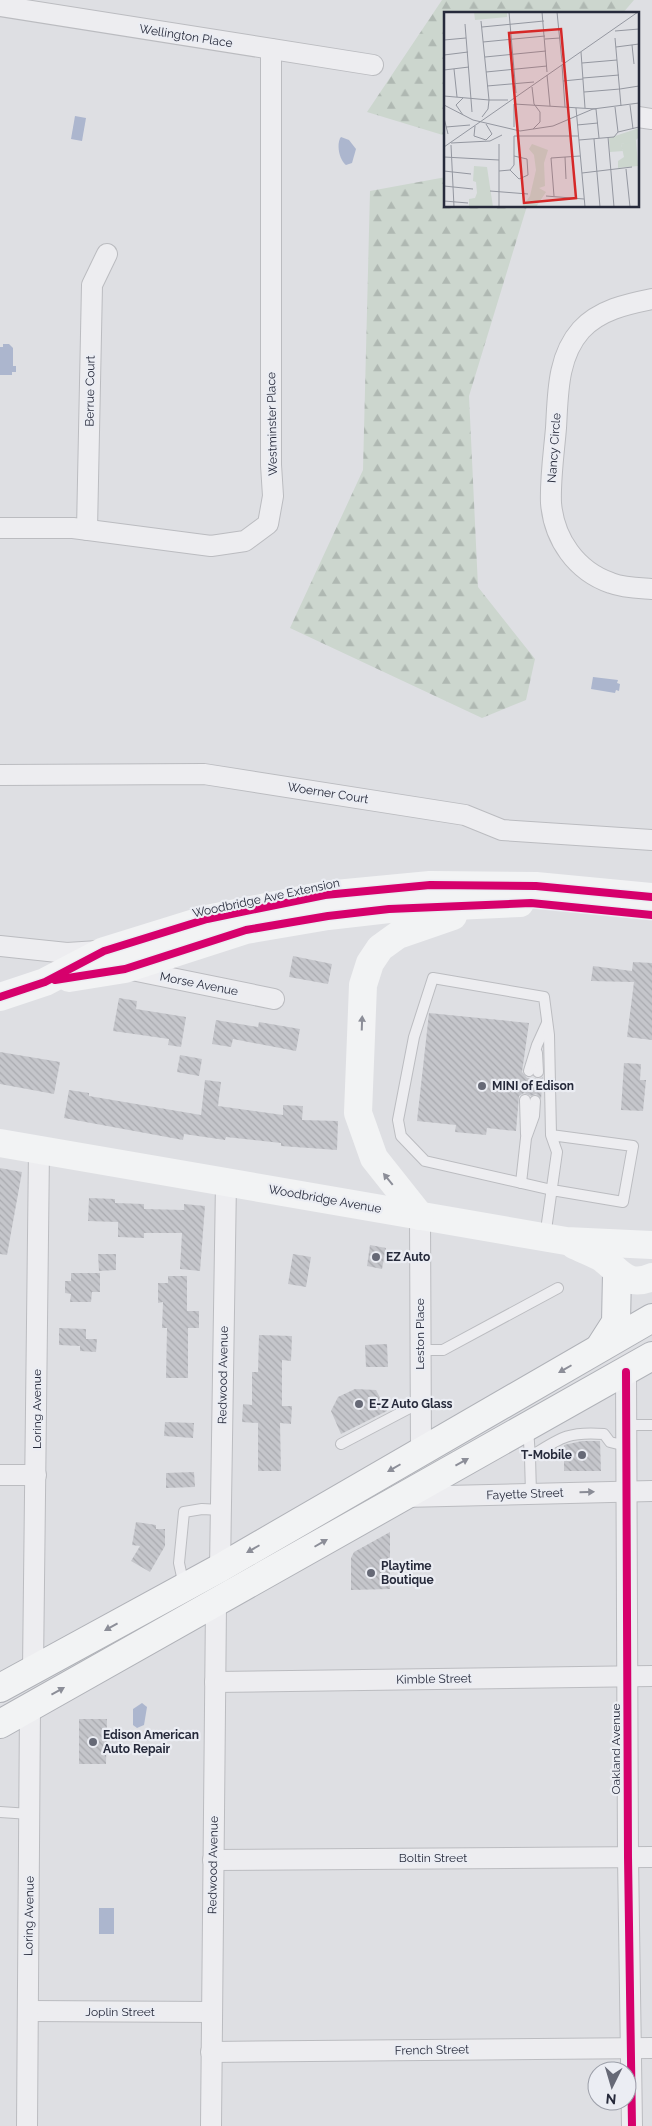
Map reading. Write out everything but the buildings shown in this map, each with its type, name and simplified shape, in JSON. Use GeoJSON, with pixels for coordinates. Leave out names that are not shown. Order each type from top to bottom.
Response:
{"type":"FeatureCollection","features":[{"type":"Feature","properties":{"kind":"main road","name":"Woodbridge Ave Extension"},"geometry":{"type":"LineString","coordinates":[[45,982],[104,951],[207,919],[325,895],[430,885],[536,886],[652,896]]}},
{"type":"Feature","properties":{"kind":"main road"},"geometry":{"type":"LineString","coordinates":[[617,892],[652,892]]}},
{"type":"Feature","properties":{"kind":"main road"},"geometry":{"type":"LineString","coordinates":[[420,1216],[374,1158],[358,1113],[363,985],[370,963],[380,948],[398,935],[426,924],[462,913],[531,902]]}},
{"type":"Feature","properties":{"kind":"main road","name":"Woodbridge Ave Extension"},"geometry":{"type":"LineString","coordinates":[[0,997],[45,982],[125,969],[246,930],[328,916],[388,909],[531,902],[652,915]]}},
{"type":"Feature","properties":{"kind":"main road","name":"Woodbridge Avenue"},"geometry":{"type":"LineString","coordinates":[[0,1143],[555,1240],[652,1245]]}},
{"type":"Feature","properties":{"kind":"main road"},"geometry":{"type":"LineString","coordinates":[[555,1240],[601,1258],[617,1274],[630,1279],[644,1280],[652,1277]]}},
{"type":"Feature","properties":{"kind":"main road"},"geometry":{"type":"LineString","coordinates":[[599,1349],[616,1322],[617,1274]]}},
{"type":"Feature","properties":{"kind":"main road"},"geometry":{"type":"LineString","coordinates":[[0,1688],[220,1568],[652,1318]]}},
{"type":"Feature","properties":{"kind":"main road"},"geometry":{"type":"LineString","coordinates":[[0,1724],[216,1604],[398,1498],[652,1356]]}},
{"type":"Feature","properties":{"kind":"street","name":"Wellington Place"},"geometry":{"type":"LineString","coordinates":[[0,6],[373,65]]}},
{"type":"Feature","properties":{"kind":"street","name":"Westminster Place"},"geometry":{"type":"LineString","coordinates":[[0,528],[87,530],[211,546],[244,541],[268,524],[274,496],[271,465],[271,49]]}},
{"type":"Feature","properties":{"kind":"street","name":"Berrue Court"},"geometry":{"type":"LineString","coordinates":[[87,530],[92,285],[107,254]]}},
{"type":"Feature","properties":{"kind":"street","name":"Nancy Circle"},"geometry":{"type":"LineString","coordinates":[[652,299],[624,304],[600,316],[581,330],[570,348],[562,368],[558,391],[551,502],[560,540],[582,565],[594,575],[610,583],[627,587],[652,589]]}},
{"type":"Feature","properties":{"kind":"street","name":"Woerner Court"},"geometry":{"type":"LineString","coordinates":[[0,775],[204,774],[465,815],[502,830],[652,840]]}},
{"type":"Feature","properties":{"kind":"street"},"geometry":{"type":"LineString","coordinates":[[0,946],[68,953],[104,951]]}},
{"type":"Feature","properties":{"kind":"street","name":"Morse Avenue"},"geometry":{"type":"LineString","coordinates":[[125,969],[274,999]]}},
{"type":"Feature","properties":{"kind":"street","name":"Loring Avenue"},"geometry":{"type":"LineString","coordinates":[[33,1669],[39,1150]]}},
{"type":"Feature","properties":{"kind":"street","name":"Redwood Avenue"},"geometry":{"type":"LineString","coordinates":[[220,1568],[226,1182]]}},
{"type":"Feature","properties":{"kind":"street","name":"Leston Place"},"geometry":{"type":"LineString","coordinates":[[420,1216],[421,1453]]}},
{"type":"Feature","properties":{"kind":"street","name":"Oakland Avenue"},"geometry":{"type":"LineString","coordinates":[[626,1372],[628,1857],[632,2126]]}},
{"type":"Feature","properties":{"kind":"street"},"geometry":{"type":"LineString","coordinates":[[0,1475],[36,1475]]}},
{"type":"Feature","properties":{"kind":"street","name":"Fayette Street"},"geometry":{"type":"LineString","coordinates":[[398,1498],[652,1491]]}},
{"type":"Feature","properties":{"kind":"street","name":"Redwood Avenue"},"geometry":{"type":"LineString","coordinates":[[211,2126],[216,1604]]}},
{"type":"Feature","properties":{"kind":"street","name":"Kimble Street"},"geometry":{"type":"LineString","coordinates":[[215,1682],[652,1676]]}},
{"type":"Feature","properties":{"kind":"street","name":"Loring Avenue"},"geometry":{"type":"LineString","coordinates":[[27,2126],[30,1707]]}},
{"type":"Feature","properties":{"kind":"street","name":"Boltin Street"},"geometry":{"type":"LineString","coordinates":[[213,1860],[652,1857]]}},
{"type":"Feature","properties":{"kind":"street","name":"Joplin Street"},"geometry":{"type":"LineString","coordinates":[[29,2011],[212,2012]]}},
{"type":"Feature","properties":{"kind":"street","name":"French Street"},"geometry":{"type":"LineString","coordinates":[[211,2052],[652,2048]]}},
{"type":"Feature","properties":{"kind":"lane"},"geometry":{"type":"LineString","coordinates":[[551,1135],[633,1146],[623,1202],[552,1190],[425,1162],[401,1136],[398,1120],[414,1037],[433,978],[544,997],[551,1085],[551,1135],[557,1152],[552,1190],[555,1240]]}},
{"type":"Feature","properties":{"kind":"lane"},"geometry":{"type":"LineString","coordinates":[[534,1072],[537,1045],[547,1023]]}},
{"type":"Feature","properties":{"kind":"lane"},"geometry":{"type":"LineString","coordinates":[[520,1182],[526,1138],[534,1116],[530,1101]]}},
{"type":"Feature","properties":{"kind":"lane"},"geometry":{"type":"LineString","coordinates":[[420,1350],[443,1350],[558,1288]]}},
{"type":"Feature","properties":{"kind":"lane"},"geometry":{"type":"LineString","coordinates":[[341,1444],[421,1402]]}},
{"type":"Feature","properties":{"kind":"lane"},"geometry":{"type":"LineString","coordinates":[[527,1425],[531,1494]]}},
{"type":"Feature","properties":{"kind":"lane"},"geometry":{"type":"LineString","coordinates":[[626,1425],[652,1425]]}},
{"type":"Feature","properties":{"kind":"lane"},"geometry":{"type":"LineString","coordinates":[[530,1457],[563,1436],[583,1432],[604,1434],[610,1442],[626,1446]]}},
{"type":"Feature","properties":{"kind":"lane"},"geometry":{"type":"LineString","coordinates":[[184,1587],[179,1563],[184,1512],[202,1509],[221,1510]]}},
{"type":"Feature","properties":{"kind":"lane"},"geometry":{"type":"LineString","coordinates":[[0,1812],[30,1814]]}},
{"type":"Feature","properties":{"kind":"green space"},"geometry":{"type":"Polygon","coordinates":[[[442,0],[634,0],[624,12],[444,12],[444,135],[367,112],[442,0]]]}},
{"type":"Feature","properties":{"kind":"green space"},"geometry":{"type":"Polygon","coordinates":[[[444,177],[444,208],[526,208],[469,396],[478,587],[535,659],[526,700],[482,718],[290,628],[363,470],[370,191],[444,177]]]}},
{"type":"Feature","properties":{"kind":"water"},"geometry":{"type":"Polygon","coordinates":[[[75,116],[86,118],[82,141],[71,139],[75,116]]]}},
{"type":"Feature","properties":{"kind":"water"},"geometry":{"type":"Polygon","coordinates":[[[341,137],[349,140],[356,149],[352,163],[346,165],[339,151],[339,140],[341,137]]]}},
{"type":"Feature","properties":{"kind":"water"},"geometry":{"type":"Polygon","coordinates":[[[3,344],[9,344],[13,348],[13,366],[16,366],[16,372],[12,372],[12,375],[0,375],[0,347],[3,347],[3,344]]]}},
{"type":"Feature","properties":{"kind":"water"},"geometry":{"type":"Polygon","coordinates":[[[593,677],[618,680],[617,683],[620,684],[619,691],[616,690],[615,693],[591,689],[593,677]]]}},
{"type":"Feature","properties":{"kind":"water"},"geometry":{"type":"Polygon","coordinates":[[[142,1703],[147,1707],[144,1725],[137,1728],[133,1725],[133,1709],[142,1703]]]}},
{"type":"Feature","properties":{"kind":"water"},"geometry":{"type":"Polygon","coordinates":[[[99,1908],[114,1908],[114,1934],[99,1934],[99,1908]]]}},
{"type":"Feature","properties":{"kind":"cycle path"},"geometry":{"type":"LineString","coordinates":[[0,997],[45,982],[104,951],[207,919],[325,895],[430,885],[536,886],[652,897]]}},
{"type":"Feature","properties":{"kind":"cycle path"},"geometry":{"type":"LineString","coordinates":[[55,980],[125,969],[246,930],[328,916],[389,909],[531,903],[652,915]]}},
{"type":"Feature","properties":{"kind":"cycle path"},"geometry":{"type":"LineString","coordinates":[[626,1372],[628,1857],[632,2126]]}},
{"type":"Feature","properties":{"kind":"place","name":"MINI of Edison"},"geometry":{"type":"Point","coordinates":[482,1086]}},
{"type":"Feature","properties":{"kind":"place","name":"EZ Auto"},"geometry":{"type":"Point","coordinates":[376,1257]}},
{"type":"Feature","properties":{"kind":"place","name":"E-Z Auto Glass"},"geometry":{"type":"Point","coordinates":[359,1404]}},
{"type":"Feature","properties":{"kind":"place","name":"T-Mobile"},"geometry":{"type":"Point","coordinates":[582,1455]}},
{"type":"Feature","properties":{"kind":"place","name":"Playtime Boutique"},"geometry":{"type":"Point","coordinates":[371,1573]}},
{"type":"Feature","properties":{"kind":"place","name":"Edison American Auto Repair"},"geometry":{"type":"Point","coordinates":[93,1742]}}]}
